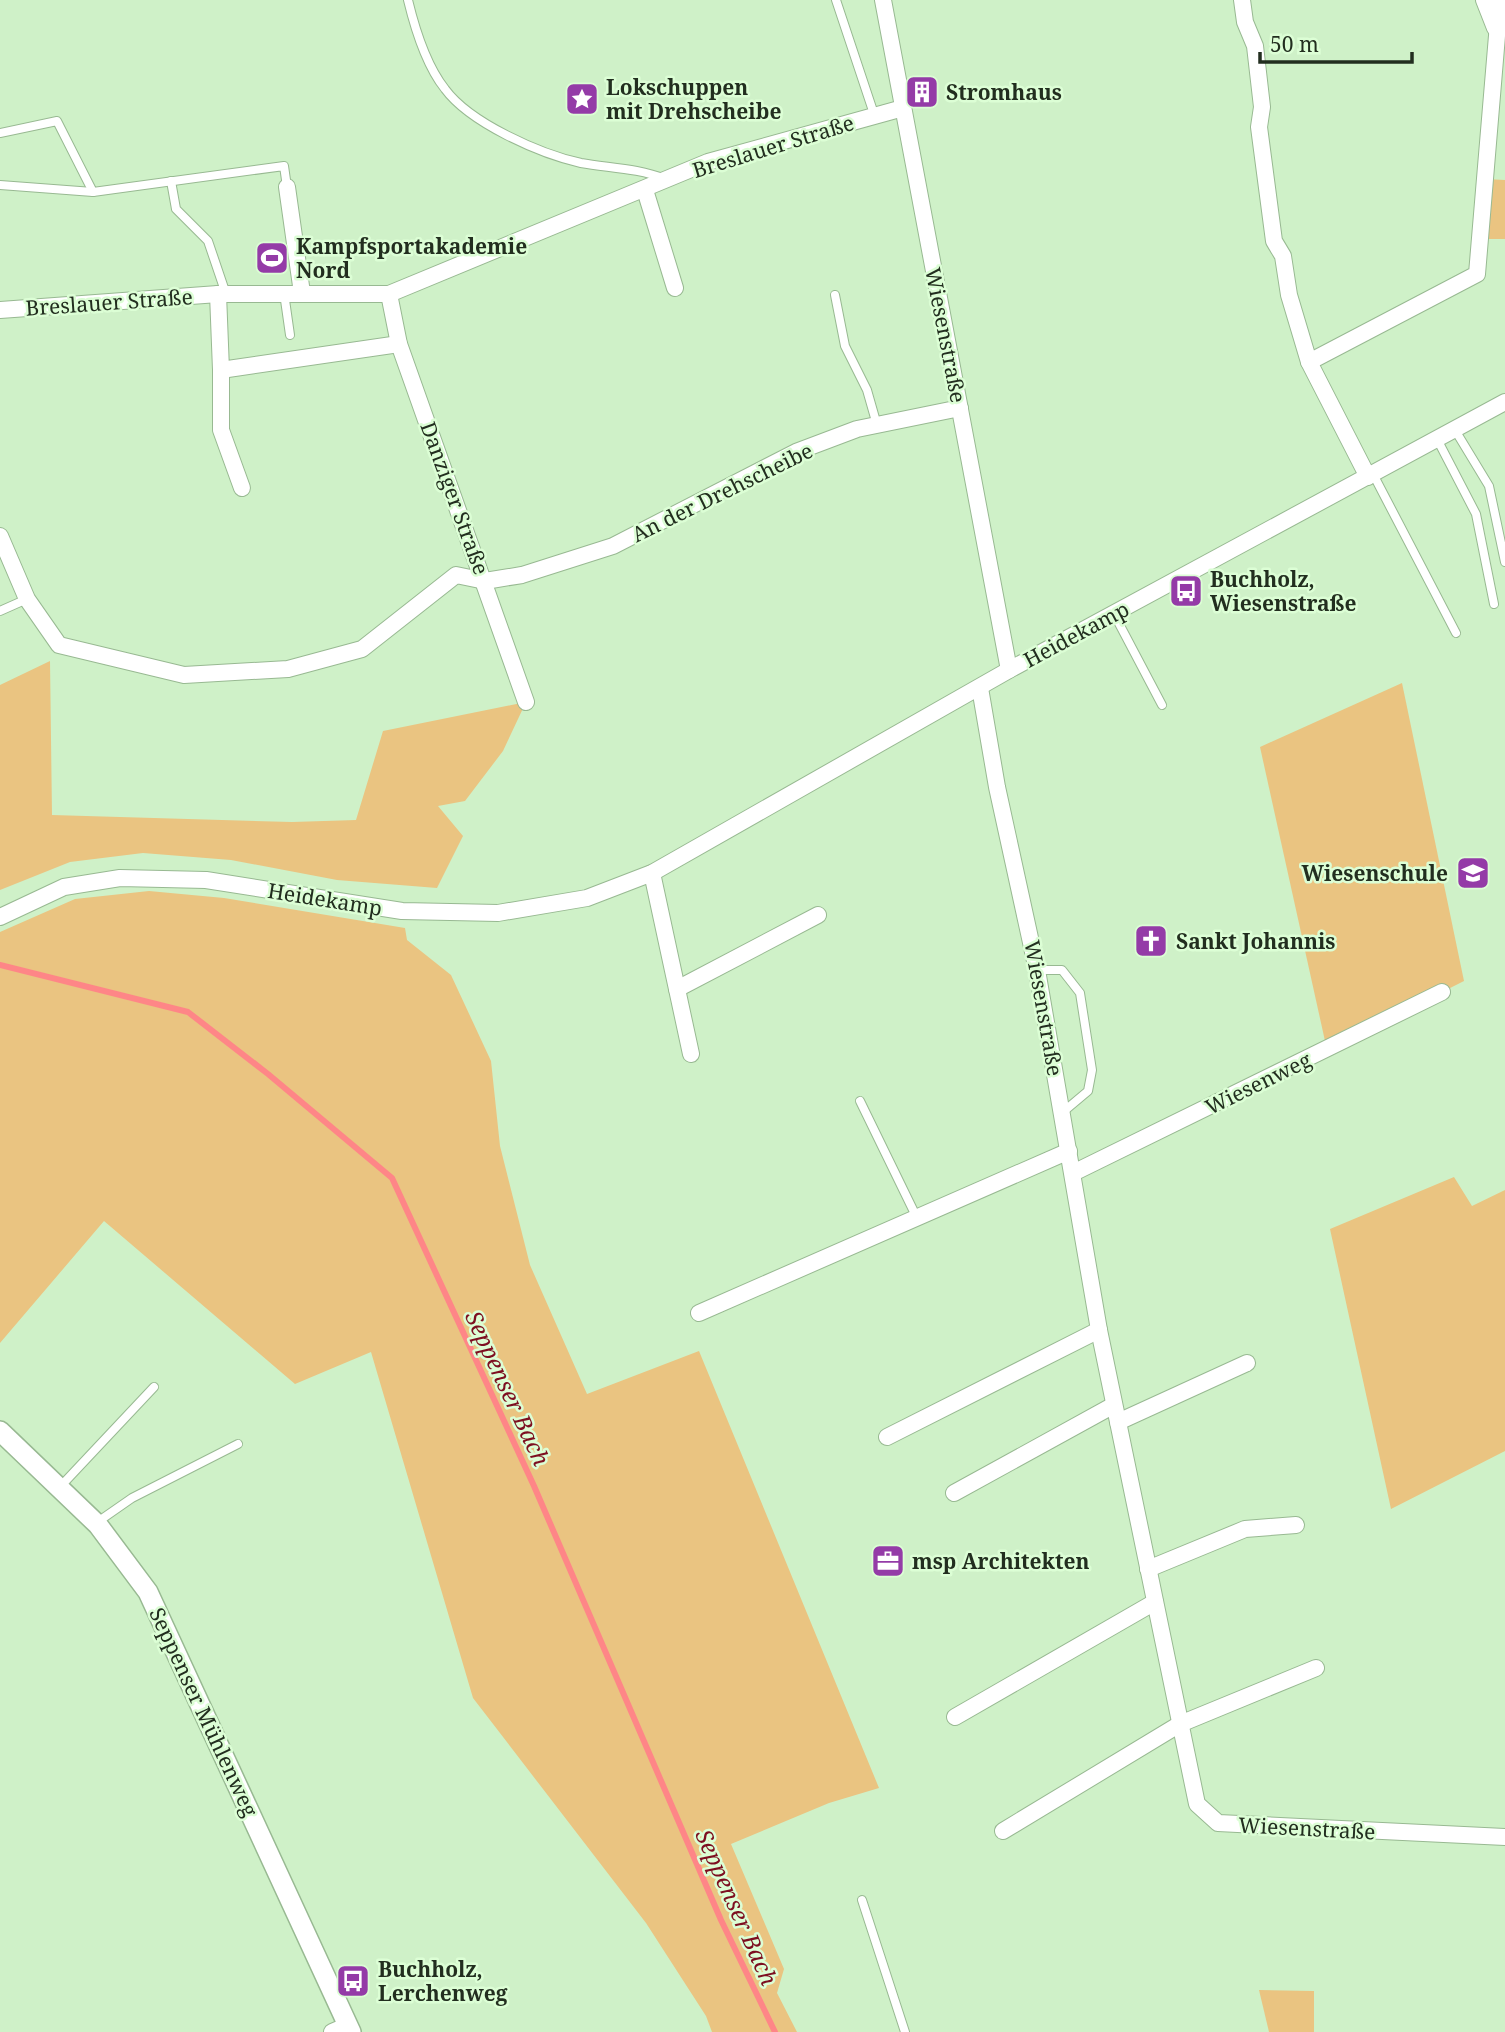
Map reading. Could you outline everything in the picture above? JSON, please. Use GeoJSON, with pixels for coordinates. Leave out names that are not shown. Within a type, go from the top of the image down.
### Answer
{"type":"FeatureCollection","features":[{"type":"Feature","properties":{"kind":"street","name":"Wiesenstraße"},"geometry":{"type":"LineString","coordinates":[[883,0],[1009,670]]}},
{"type":"Feature","properties":{"kind":"street"},"geometry":{"type":"LineString","coordinates":[[1242,0],[1245,22],[1255,46],[1262,107],[1259,127],[1274,242],[1283,256],[1289,295],[1309,362],[1371,475]]}},
{"type":"Feature","properties":{"kind":"street"},"geometry":{"type":"LineString","coordinates":[[1484,0],[1497,33]]}},
{"type":"Feature","properties":{"kind":"street"},"geometry":{"type":"LineString","coordinates":[[1309,362],[1477,274],[1500,0]]}},
{"type":"Feature","properties":{"kind":"street","name":"Breslauer Straße"},"geometry":{"type":"LineString","coordinates":[[0,310],[222,294],[388,294],[708,162],[903,108]]}},
{"type":"Feature","properties":{"kind":"street"},"geometry":{"type":"LineString","coordinates":[[287,187],[302,293]]}},
{"type":"Feature","properties":{"kind":"street"},"geometry":{"type":"LineString","coordinates":[[645,190],[675,288]]}},
{"type":"Feature","properties":{"kind":"street","name":"Breslauer Straße"},"geometry":{"type":"LineString","coordinates":[[222,294],[221,430],[242,488]]}},
{"type":"Feature","properties":{"kind":"street","name":"Danziger Straße"},"geometry":{"type":"LineString","coordinates":[[388,294],[399,344],[526,702]]}},
{"type":"Feature","properties":{"kind":"street"},"geometry":{"type":"LineString","coordinates":[[221,370],[399,344]]}},
{"type":"Feature","properties":{"kind":"street","name":"Heidekamp"},"geometry":{"type":"LineString","coordinates":[[0,917],[64,887],[120,878],[206,880],[402,911],[498,913],[587,898],[652,873],[1009,670],[1505,402]]}},
{"type":"Feature","properties":{"kind":"street","name":"An der Drehscheibe"},"geometry":{"type":"LineString","coordinates":[[0,536],[27,599],[59,645],[184,675],[288,669],[362,649],[456,575],[485,581],[522,575],[612,546],[796,452],[877,425],[960,408]]}},
{"type":"Feature","properties":{"kind":"street","name":"Wiesenstraße"},"geometry":{"type":"LineString","coordinates":[[980,688],[997,787],[1037,970],[1099,1330],[1197,1804],[1218,1823],[1505,1838]]}},
{"type":"Feature","properties":{"kind":"street"},"geometry":{"type":"LineString","coordinates":[[652,873],[691,1054]]}},
{"type":"Feature","properties":{"kind":"street"},"geometry":{"type":"LineString","coordinates":[[677,989],[818,915]]}},
{"type":"Feature","properties":{"kind":"street","name":"Wiesenweg"},"geometry":{"type":"LineString","coordinates":[[1073,1173],[1442,992]]}},
{"type":"Feature","properties":{"kind":"street"},"geometry":{"type":"LineString","coordinates":[[699,1313],[1069,1151]]}},
{"type":"Feature","properties":{"kind":"street"},"geometry":{"type":"LineString","coordinates":[[887,1437],[1099,1330]]}},
{"type":"Feature","properties":{"kind":"street"},"geometry":{"type":"LineString","coordinates":[[1118,1422],[1247,1363]]}},
{"type":"Feature","properties":{"kind":"street"},"geometry":{"type":"LineString","coordinates":[[954,1493],[1114,1405]]}},
{"type":"Feature","properties":{"kind":"street","name":"Seppenser Mühlenweg"},"geometry":{"type":"LineString","coordinates":[[0,1431],[96,1523],[128,1561],[148,1592],[344,2030]]}},
{"type":"Feature","properties":{"kind":"street"},"geometry":{"type":"LineString","coordinates":[[1148,1570],[1245,1529],[1296,1525]]}},
{"type":"Feature","properties":{"kind":"street"},"geometry":{"type":"LineString","coordinates":[[954,1717],[1155,1602]]}},
{"type":"Feature","properties":{"kind":"street"},"geometry":{"type":"LineString","coordinates":[[1003,1831],[1180,1724],[1316,1668]]}},
{"type":"Feature","properties":{"kind":"lane"},"geometry":{"type":"LineString","coordinates":[[408,0],[415,30],[445,90],[478,119],[557,156],[590,164],[645,171],[668,180]]}},
{"type":"Feature","properties":{"kind":"lane"},"geometry":{"type":"LineString","coordinates":[[836,0],[875,117]]}},
{"type":"Feature","properties":{"kind":"lane"},"geometry":{"type":"LineString","coordinates":[[0,133],[57,121],[93,192]]}},
{"type":"Feature","properties":{"kind":"lane"},"geometry":{"type":"LineString","coordinates":[[0,185],[93,192],[284,166],[287,187]]}},
{"type":"Feature","properties":{"kind":"lane"},"geometry":{"type":"LineString","coordinates":[[171,181],[176,209],[208,241],[222,294]]}},
{"type":"Feature","properties":{"kind":"lane"},"geometry":{"type":"LineString","coordinates":[[284,293],[290,335]]}},
{"type":"Feature","properties":{"kind":"lane"},"geometry":{"type":"LineString","coordinates":[[835,295],[845,346],[867,390],[877,425]]}},
{"type":"Feature","properties":{"kind":"lane"},"geometry":{"type":"LineString","coordinates":[[1455,430],[1489,486],[1505,562]]}},
{"type":"Feature","properties":{"kind":"lane"},"geometry":{"type":"LineString","coordinates":[[1437,439],[1476,514],[1494,604]]}},
{"type":"Feature","properties":{"kind":"lane"},"geometry":{"type":"LineString","coordinates":[[1371,475],[1456,633]]}},
{"type":"Feature","properties":{"kind":"lane"},"geometry":{"type":"LineString","coordinates":[[0,611],[27,599]]}},
{"type":"Feature","properties":{"kind":"lane"},"geometry":{"type":"LineString","coordinates":[[1114,614],[1162,705]]}},
{"type":"Feature","properties":{"kind":"lane"},"geometry":{"type":"LineString","coordinates":[[1037,970],[1062,970],[1080,993],[1092,1070],[1088,1091],[1063,1112]]}},
{"type":"Feature","properties":{"kind":"lane"},"geometry":{"type":"LineString","coordinates":[[860,1101],[917,1218]]}},
{"type":"Feature","properties":{"kind":"lane"},"geometry":{"type":"LineString","coordinates":[[59,1488],[153,1387]]}},
{"type":"Feature","properties":{"kind":"lane"},"geometry":{"type":"LineString","coordinates":[[96,1523],[132,1498],[238,1444]]}},
{"type":"Feature","properties":{"kind":"lane"},"geometry":{"type":"LineString","coordinates":[[862,1900],[905,2032]]}},
{"type":"Feature","properties":{"kind":"shaded area"},"geometry":{"type":"Polygon","coordinates":[[[1485,179],[1505,180],[1505,239],[1480,239],[1485,179]]]}},
{"type":"Feature","properties":{"kind":"shaded area"},"geometry":{"type":"Polygon","coordinates":[[[50,661],[52,815],[292,822],[356,820],[383,731],[526,702],[503,751],[465,801],[438,806],[463,836],[437,888],[337,880],[231,860],[143,853],[70,862],[0,890],[0,685],[50,661]]]}},
{"type":"Feature","properties":{"kind":"shaded area"},"geometry":{"type":"Polygon","coordinates":[[[1402,683],[1464,981],[1327,1050],[1260,747],[1402,683]]]}},
{"type":"Feature","properties":{"kind":"shaded area"},"geometry":{"type":"Polygon","coordinates":[[[149,891],[224,898],[405,928],[407,940],[451,975],[491,1061],[500,1146],[530,1265],[587,1394],[699,1351],[879,1788],[829,1803],[731,1844],[784,1969],[777,1993],[797,2032],[712,2032],[706,2016],[646,1923],[473,1698],[371,1352],[295,1384],[104,1221],[0,1343],[0,932],[75,899],[149,891]]]}},
{"type":"Feature","properties":{"kind":"shaded area"},"geometry":{"type":"Polygon","coordinates":[[[1454,1177],[1472,1206],[1505,1190],[1505,1451],[1391,1509],[1330,1229],[1454,1177]]]}},
{"type":"Feature","properties":{"kind":"shaded area"},"geometry":{"type":"Polygon","coordinates":[[[1259,1990],[1314,1991],[1314,2032],[1269,2032],[1259,1990]]]}},
{"type":"Feature","properties":{"kind":"waterway","name":"Seppenser Bach"},"geometry":{"type":"LineString","coordinates":[[0,965],[188,1012],[268,1074],[392,1178],[534,1486],[721,1920],[775,2032]]}},
{"type":"Feature","properties":{"kind":"place","name":"Stromhaus"},"geometry":{"type":"Point","coordinates":[922,92]}},
{"type":"Feature","properties":{"kind":"place","name":"Lokschuppen mit Drehscheibe"},"geometry":{"type":"Point","coordinates":[582,99]}},
{"type":"Feature","properties":{"kind":"place","name":"Kampfsportakademie Nord"},"geometry":{"type":"Point","coordinates":[272,258]}},
{"type":"Feature","properties":{"kind":"place","name":"Buchholz, Wiesenstraße"},"geometry":{"type":"Point","coordinates":[1186,591]}},
{"type":"Feature","properties":{"kind":"place","name":"Wiesenschule"},"geometry":{"type":"Point","coordinates":[1473,873]}},
{"type":"Feature","properties":{"kind":"place","name":"Sankt Johannis"},"geometry":{"type":"Point","coordinates":[1151,941]}},
{"type":"Feature","properties":{"kind":"place","name":"msp Architekten"},"geometry":{"type":"Point","coordinates":[888,1561]}},
{"type":"Feature","properties":{"kind":"place","name":"Buchholz, Lerchenweg"},"geometry":{"type":"Point","coordinates":[353,1981]}}]}
